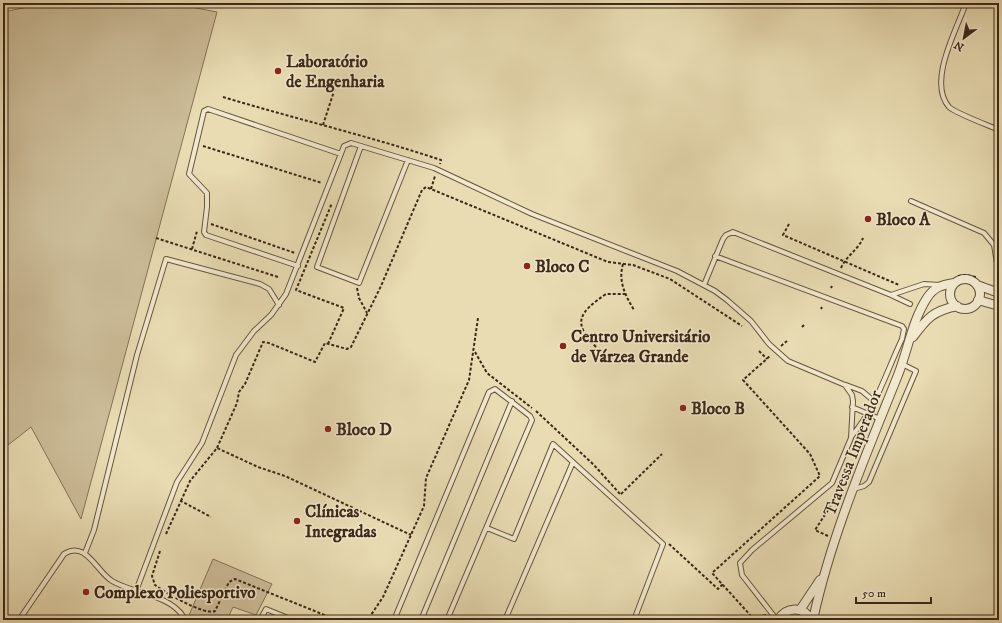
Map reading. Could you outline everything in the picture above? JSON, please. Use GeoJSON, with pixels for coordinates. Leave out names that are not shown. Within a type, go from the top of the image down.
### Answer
{"type":"FeatureCollection","features":[{"type":"Feature","properties":{"kind":"street"},"geometry":{"type":"LineString","coordinates":[[978,282],[978,300],[971,307],[961,308],[953,302],[950,292],[954,280],[964,279],[978,282],[999,293]]}},
{"type":"Feature","properties":{"kind":"street","name":"Travessa Imperador"},"geometry":{"type":"LineString","coordinates":[[812,620],[822,576],[853,489],[902,364],[915,323],[926,299],[932,291],[954,280]]}},
{"type":"Feature","properties":{"kind":"street"},"geometry":{"type":"LineString","coordinates":[[978,300],[999,306]]}},
{"type":"Feature","properties":{"kind":"street","name":"Travessa Imperador"},"geometry":{"type":"LineString","coordinates":[[910,341],[932,315],[944,309],[957,306]]}},
{"type":"Feature","properties":{"kind":"street","name":"Travessa Imperador"},"geometry":{"type":"LineString","coordinates":[[800,610],[822,576]]}},
{"type":"Feature","properties":{"kind":"street"},"geometry":{"type":"LineString","coordinates":[[778,620],[785,611],[800,610],[805,612],[812,620]]}},
{"type":"Feature","properties":{"kind":"lane"},"geometry":{"type":"LineString","coordinates":[[966,3],[941,70],[941,82],[945,98],[950,108],[999,130]]}},
{"type":"Feature","properties":{"kind":"lane"},"geometry":{"type":"LineString","coordinates":[[298,266],[206,235],[204,228],[207,193],[190,174],[204,111],[206,109],[342,154]]}},
{"type":"Feature","properties":{"kind":"lane"},"geometry":{"type":"LineString","coordinates":[[136,591],[178,482],[202,443],[236,355],[254,331],[279,305],[286,294],[346,144],[348,143],[434,168],[532,214],[677,271],[704,285],[727,300],[751,321],[780,355],[788,361],[845,385],[859,389],[875,402]]}},
{"type":"Feature","properties":{"kind":"lane"},"geometry":{"type":"LineString","coordinates":[[361,146],[318,267],[359,283],[408,160]]}},
{"type":"Feature","properties":{"kind":"lane"},"geometry":{"type":"LineString","coordinates":[[910,201],[984,232],[994,245],[998,258],[999,276]]}},
{"type":"Feature","properties":{"kind":"lane"},"geometry":{"type":"LineString","coordinates":[[704,285],[715,256],[726,235],[729,233],[738,232],[910,304]]}},
{"type":"Feature","properties":{"kind":"lane"},"geometry":{"type":"LineString","coordinates":[[715,256],[902,326],[904,329],[902,339],[875,402],[869,414],[851,438],[830,486],[752,550],[740,563],[742,575],[778,620]]}},
{"type":"Feature","properties":{"kind":"lane"},"geometry":{"type":"LineString","coordinates":[[85,553],[94,530],[138,355],[166,259],[260,284],[269,289],[279,305]]}},
{"type":"Feature","properties":{"kind":"lane"},"geometry":{"type":"LineString","coordinates":[[891,295],[924,284],[943,285]]}},
{"type":"Feature","properties":{"kind":"lane"},"geometry":{"type":"LineString","coordinates":[[853,489],[864,486],[869,482],[916,371],[902,364]]}},
{"type":"Feature","properties":{"kind":"lane"},"geometry":{"type":"LineString","coordinates":[[845,385],[852,395],[851,438]]}},
{"type":"Feature","properties":{"kind":"lane"},"geometry":{"type":"LineString","coordinates":[[394,620],[489,392],[492,389],[495,389],[530,416],[532,420],[447,620]]}},
{"type":"Feature","properties":{"kind":"lane"},"geometry":{"type":"LineString","coordinates":[[421,620],[512,401]]}},
{"type":"Feature","properties":{"kind":"lane"},"geometry":{"type":"LineString","coordinates":[[852,407],[880,419]]}},
{"type":"Feature","properties":{"kind":"lane"},"geometry":{"type":"LineString","coordinates":[[487,528],[514,539],[554,444],[663,544],[634,620]]}},
{"type":"Feature","properties":{"kind":"lane"},"geometry":{"type":"LineString","coordinates":[[505,620],[573,462]]}},
{"type":"Feature","properties":{"kind":"lane"},"geometry":{"type":"LineString","coordinates":[[19,620],[64,554],[72,550],[85,553],[110,579],[161,600],[179,610],[183,616],[183,620]]}},
{"type":"Feature","properties":{"kind":"lane"},"geometry":{"type":"LineString","coordinates":[[260,620],[266,609],[293,620]]}},
{"type":"Feature","properties":{"kind":"path"},"geometry":{"type":"LineString","coordinates":[[323,124],[337,82]]}},
{"type":"Feature","properties":{"kind":"path"},"geometry":{"type":"LineString","coordinates":[[224,97],[405,148],[441,160],[440,164]]}},
{"type":"Feature","properties":{"kind":"path"},"geometry":{"type":"LineString","coordinates":[[196,144],[322,183]]}},
{"type":"Feature","properties":{"kind":"path"},"geometry":{"type":"LineString","coordinates":[[432,189],[436,174]]}},
{"type":"Feature","properties":{"kind":"path"},"geometry":{"type":"LineString","coordinates":[[165,537],[190,481],[217,448],[237,403],[239,392],[245,384],[263,342],[269,343],[315,362],[325,343],[350,348],[368,314],[422,190],[426,187],[608,262],[633,265],[670,279],[742,326]]}},
{"type":"Feature","properties":{"kind":"path"},"geometry":{"type":"LineString","coordinates":[[328,344],[344,308],[296,290],[332,202]]}},
{"type":"Feature","properties":{"kind":"path"},"geometry":{"type":"LineString","coordinates":[[208,223],[294,253]]}},
{"type":"Feature","properties":{"kind":"path"},"geometry":{"type":"LineString","coordinates":[[789,224],[783,235],[900,285],[906,283]]}},
{"type":"Feature","properties":{"kind":"path"},"geometry":{"type":"LineString","coordinates":[[156,238],[278,277]]}},
{"type":"Feature","properties":{"kind":"path"},"geometry":{"type":"LineString","coordinates":[[840,268],[843,261],[859,246],[863,238]]}},
{"type":"Feature","properties":{"kind":"path"},"geometry":{"type":"LineString","coordinates":[[623,264],[620,272],[625,294],[634,310]]}},
{"type":"Feature","properties":{"kind":"path"},"geometry":{"type":"LineString","coordinates":[[954,280],[966,275],[978,282]]}},
{"type":"Feature","properties":{"kind":"path"},"geometry":{"type":"LineString","coordinates":[[359,283],[357,292],[368,314]]}},
{"type":"Feature","properties":{"kind":"path"},"geometry":{"type":"LineString","coordinates":[[596,346],[583,331],[580,323],[581,317],[606,294],[625,294]]}},
{"type":"Feature","properties":{"kind":"path"},"geometry":{"type":"LineString","coordinates":[[364,620],[369,618],[383,597],[424,506],[426,478],[469,380],[478,318]]}},
{"type":"Feature","properties":{"kind":"path"},"geometry":{"type":"LineString","coordinates":[[781,346],[787,341]]}},
{"type":"Feature","properties":{"kind":"path"},"geometry":{"type":"LineString","coordinates":[[474,350],[487,373],[522,399],[590,461],[625,500]]}},
{"type":"Feature","properties":{"kind":"path"},"geometry":{"type":"LineString","coordinates":[[759,351],[767,359]]}},
{"type":"Feature","properties":{"kind":"path"},"geometry":{"type":"LineString","coordinates":[[769,614],[752,617],[713,572],[820,476],[810,454],[743,380],[770,356]]}},
{"type":"Feature","properties":{"kind":"path"},"geometry":{"type":"LineString","coordinates":[[217,448],[258,467],[292,479],[411,535]]}},
{"type":"Feature","properties":{"kind":"path"},"geometry":{"type":"LineString","coordinates":[[620,494],[662,454]]}},
{"type":"Feature","properties":{"kind":"path"},"geometry":{"type":"LineString","coordinates":[[182,501],[211,517]]}},
{"type":"Feature","properties":{"kind":"path"},"geometry":{"type":"LineString","coordinates":[[830,537],[815,530],[832,504]]}},
{"type":"Feature","properties":{"kind":"path"},"geometry":{"type":"LineString","coordinates":[[666,542],[718,589],[723,584]]}},
{"type":"Feature","properties":{"kind":"path"},"geometry":{"type":"LineString","coordinates":[[160,548],[152,576],[155,585],[202,610],[210,613],[214,611],[229,582],[235,579],[337,620]]}},
{"type":"Feature","properties":{"kind":"shaded area"},"geometry":{"type":"Polygon","coordinates":[[[48,3],[171,3],[217,12],[81,519],[31,427],[3,449],[3,12],[48,3]]]}},
{"type":"Feature","properties":{"kind":"shaded area"},"geometry":{"type":"Polygon","coordinates":[[[213,559],[272,584],[256,615],[233,607],[227,620],[187,620],[213,559]]]}},
{"type":"Feature","properties":{"kind":"place","name":"Laboratório de Engenharia"},"geometry":{"type":"Point","coordinates":[278,71]}},
{"type":"Feature","properties":{"kind":"place","name":"Bloco A"},"geometry":{"type":"Point","coordinates":[868,219]}},
{"type":"Feature","properties":{"kind":"place","name":"Bloco C"},"geometry":{"type":"Point","coordinates":[527,266]}},
{"type":"Feature","properties":{"kind":"place","name":"Centro Universitário de Várzea Grande"},"geometry":{"type":"Point","coordinates":[563,346]}},
{"type":"Feature","properties":{"kind":"place","name":"Bloco B"},"geometry":{"type":"Point","coordinates":[683,408]}},
{"type":"Feature","properties":{"kind":"place","name":"Bloco D"},"geometry":{"type":"Point","coordinates":[328,429]}},
{"type":"Feature","properties":{"kind":"place","name":"Clínicas Integradas"},"geometry":{"type":"Point","coordinates":[297,521]}},
{"type":"Feature","properties":{"kind":"place","name":"Complexo Poliesportivo"},"geometry":{"type":"Point","coordinates":[86,592]}}]}
